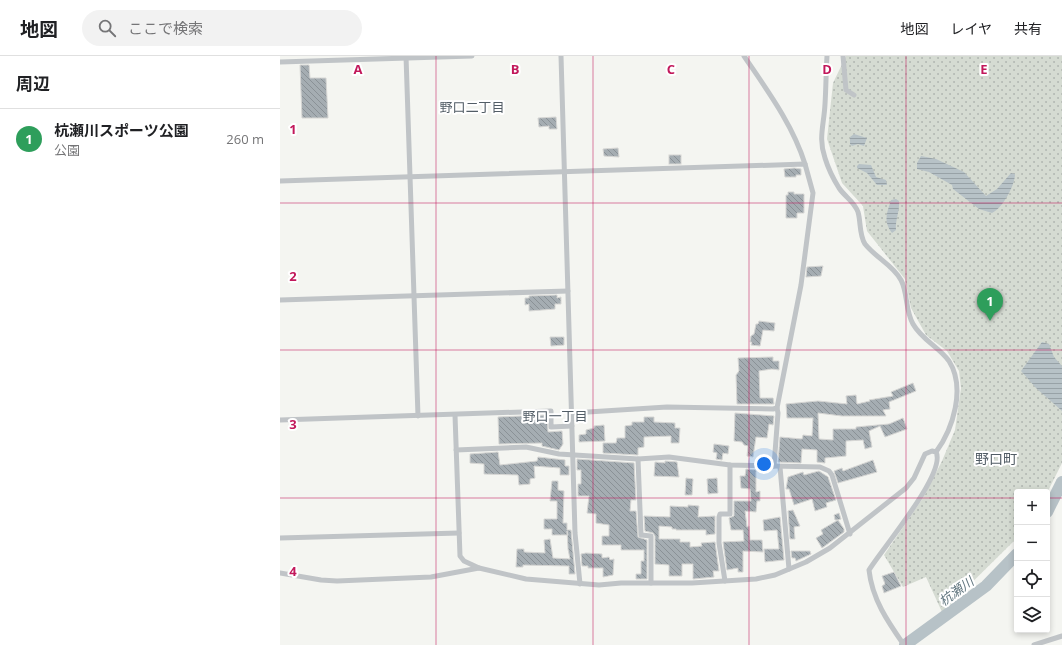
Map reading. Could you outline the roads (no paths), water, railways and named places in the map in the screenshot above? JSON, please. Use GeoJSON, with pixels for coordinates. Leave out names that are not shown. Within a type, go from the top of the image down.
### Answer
{"type":"FeatureCollection","features":[{"type":"Feature","properties":{"kind":"street"},"geometry":{"type":"LineString","coordinates":[[280,62],[472,56]]}},
{"type":"Feature","properties":{"kind":"street"},"geometry":{"type":"LineString","coordinates":[[561,56],[574,454],[575,534],[580,584]]}},
{"type":"Feature","properties":{"kind":"street"},"geometry":{"type":"LineString","coordinates":[[744,56],[777,106],[800,149],[813,193],[801,285],[777,408],[777,466],[789,569]]}},
{"type":"Feature","properties":{"kind":"street"},"geometry":{"type":"LineString","coordinates":[[827,56],[825,105],[820,136],[825,159],[840,189],[854,203],[858,212],[864,243],[874,254],[893,269],[902,281],[906,308],[913,324],[922,336],[948,361],[956,378],[957,396],[953,419],[945,441],[936,452]]}},
{"type":"Feature","properties":{"kind":"street"},"geometry":{"type":"LineString","coordinates":[[843,56],[846,90],[854,95]]}},
{"type":"Feature","properties":{"kind":"street"},"geometry":{"type":"LineString","coordinates":[[406,57],[418,416]]}},
{"type":"Feature","properties":{"kind":"street"},"geometry":{"type":"LineString","coordinates":[[280,180],[805,164]]}},
{"type":"Feature","properties":{"kind":"street"},"geometry":{"type":"LineString","coordinates":[[280,300],[568,292]]}},
{"type":"Feature","properties":{"kind":"street"},"geometry":{"type":"LineString","coordinates":[[572,413],[667,407],[777,408]]}},
{"type":"Feature","properties":{"kind":"street"},"geometry":{"type":"LineString","coordinates":[[280,420],[551,411],[551,427],[572,426]]}},
{"type":"Feature","properties":{"kind":"street"},"geometry":{"type":"LineString","coordinates":[[455,415],[461,559],[479,568],[526,579],[580,584],[599,585],[621,583],[725,581],[775,576],[830,548],[850,534],[877,509],[890,502],[906,488],[914,478],[925,454],[932,451],[936,452]]}},
{"type":"Feature","properties":{"kind":"street"},"geometry":{"type":"LineString","coordinates":[[456,450],[526,447],[560,454],[638,459],[669,457],[730,465],[820,467],[829,471],[850,534]]}},
{"type":"Feature","properties":{"kind":"street"},"geometry":{"type":"LineString","coordinates":[[904,645],[884,617],[870,583],[869,570],[892,540],[923,493],[938,462],[936,452]]}},
{"type":"Feature","properties":{"kind":"street"},"geometry":{"type":"LineString","coordinates":[[638,459],[641,535],[651,536],[651,583]]}},
{"type":"Feature","properties":{"kind":"street"},"geometry":{"type":"LineString","coordinates":[[725,581],[719,543],[718,517],[720,514],[730,514],[730,465]]}},
{"type":"Feature","properties":{"kind":"street"},"geometry":{"type":"LineString","coordinates":[[280,538],[459,533]]}},
{"type":"Feature","properties":{"kind":"street"},"geometry":{"type":"LineString","coordinates":[[280,573],[321,580],[337,581],[431,577],[479,568]]}},
{"type":"Feature","properties":{"kind":"street"},"geometry":{"type":"LineString","coordinates":[[1034,645],[1062,636]]}},
{"type":"Feature","properties":{"kind":"waterway","name":"杭瀬川"},"geometry":{"type":"LineString","coordinates":[[1050,506],[1062,482]]}},
{"type":"Feature","properties":{"kind":"waterway","name":"杭瀬川"},"geometry":{"type":"LineString","coordinates":[[905,645],[986,586],[1014,557]]}},
{"type":"Feature","properties":{"kind":"place","name":"杭瀬川スポーツ公園"},"geometry":{"type":"Point","coordinates":[990,321]}},
{"type":"Feature","properties":{"kind":"district","name":"野口二丁目"},"geometry":{"type":"Point","coordinates":[472,107]}},
{"type":"Feature","properties":{"kind":"district","name":"野口一丁目"},"geometry":{"type":"Point","coordinates":[555,416]}},
{"type":"Feature","properties":{"kind":"district","name":"野口町"},"geometry":{"type":"Point","coordinates":[996,458]}}]}
